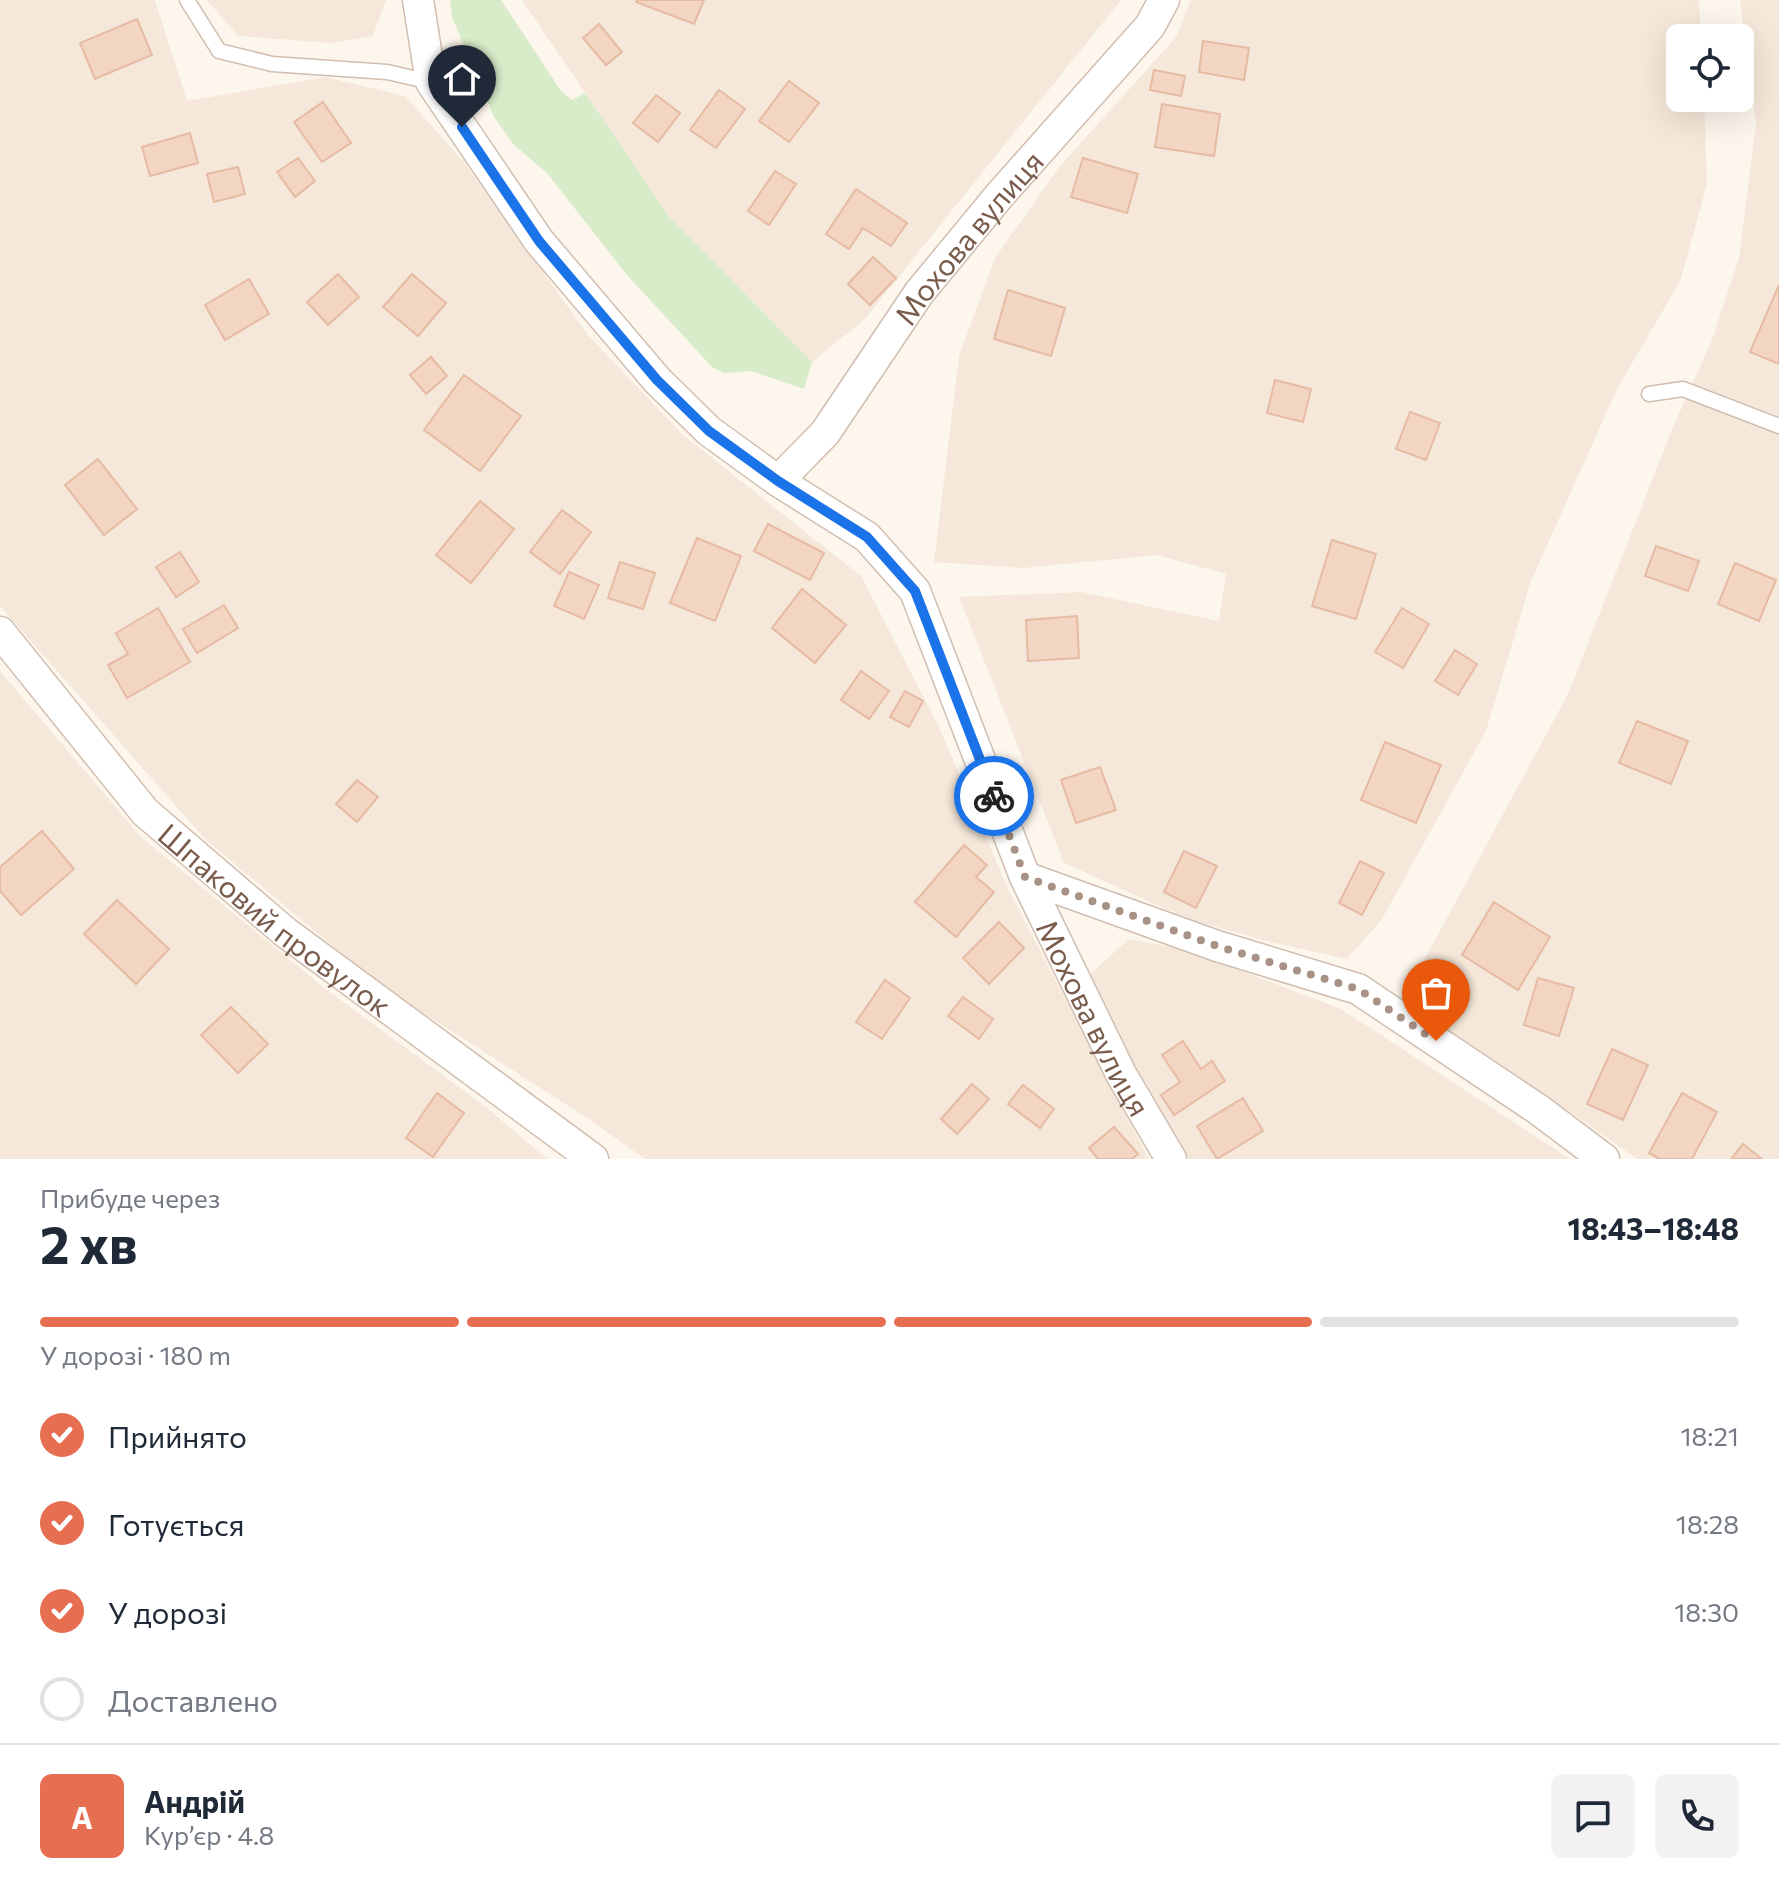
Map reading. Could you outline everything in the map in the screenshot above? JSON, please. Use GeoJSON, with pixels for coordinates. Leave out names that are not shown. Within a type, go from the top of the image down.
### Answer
{"type":"FeatureCollection","features":[{"type":"Feature","properties":{"kind":"street","name":"Мохова вулиця"},"geometry":{"type":"LineString","coordinates":[[418,0],[431,82],[539,241],[657,380],[709,431],[778,481],[867,537],[915,591],[1025,877],[1121,1074],[1171,1159]]}},
{"type":"Feature","properties":{"kind":"street","name":"Мохова вулиця"},"geometry":{"type":"LineString","coordinates":[[778,481],[825,433],[919,293],[999,196],[1150,26],[1164,0]]}},
{"type":"Feature","properties":{"kind":"street","name":"Шпаковий провулок"},"geometry":{"type":"LineString","coordinates":[[0,632],[145,812],[285,932],[593,1159]]}},
{"type":"Feature","properties":{"kind":"street"},"geometry":{"type":"LineString","coordinates":[[1025,877],[1217,946],[1358,989],[1539,1110],[1604,1159]]}},
{"type":"Feature","properties":{"kind":"lane"},"geometry":{"type":"LineString","coordinates":[[187,0],[219,51],[272,64],[387,72],[431,82]]}},
{"type":"Feature","properties":{"kind":"lane"},"geometry":{"type":"LineString","coordinates":[[1649,394],[1683,389],[1779,426]]}},
{"type":"Feature","properties":{"kind":"shaded area"},"geometry":{"type":"Polygon","coordinates":[[[0,0],[155,0],[187,101],[325,77],[405,96],[463,161],[589,336],[683,435],[861,576],[939,727],[1008,889],[1149,1159],[645,1159],[584,1116],[378,984],[205,839],[0,606],[0,0]]]}},
{"type":"Feature","properties":{"kind":"shaded area"},"geometry":{"type":"Polygon","coordinates":[[[207,0],[386,0],[373,36],[332,43],[238,36],[207,0]]]}},
{"type":"Feature","properties":{"kind":"shaded area"},"geometry":{"type":"Polygon","coordinates":[[[522,0],[1121,0],[865,319],[812,362],[668,215],[522,0]]]}},
{"type":"Feature","properties":{"kind":"shaded area"},"geometry":{"type":"Polygon","coordinates":[[[1191,0],[1699,0],[1700,24],[1666,24],[1666,112],[1704,112],[1707,184],[1680,282],[1619,385],[1531,581],[1486,731],[1382,919],[1347,959],[1266,941],[1186,918],[1064,863],[959,597],[1081,592],[1219,621],[1226,574],[1157,555],[1023,568],[934,562],[959,356],[995,258],[1060,166],[1176,37],[1191,0]]]}},
{"type":"Feature","properties":{"kind":"shaded area"},"geometry":{"type":"Polygon","coordinates":[[[1740,0],[1779,0],[1779,1159],[1637,1159],[1539,1090],[1401,1003],[1568,694],[1673,427],[1712,340],[1739,258],[1756,124],[1754,24],[1743,24],[1740,0]]]}},
{"type":"Feature","properties":{"kind":"shaded area"},"geometry":{"type":"Polygon","coordinates":[[[0,671],[141,837],[323,987],[486,1107],[547,1159],[0,1159],[0,671]]]}},
{"type":"Feature","properties":{"kind":"shaded area"},"geometry":{"type":"Polygon","coordinates":[[[1129,939],[1187,950],[1341,1009],[1570,1159],[1189,1159],[1150,1095],[1090,974],[1129,939]]]}},
{"type":"Feature","properties":{"kind":"green space"},"geometry":{"type":"Polygon","coordinates":[[[450,0],[501,0],[561,91],[572,100],[585,93],[668,215],[812,362],[804,389],[751,371],[724,373],[712,367],[627,275],[547,173],[513,144],[494,117],[452,17],[450,0]]]}},
{"type":"Feature","properties":{"kind":"building"},"geometry":{"type":"Polygon","coordinates":[[[637,0],[704,0],[694,24],[637,0]]]}},
{"type":"Feature","properties":{"kind":"building"},"geometry":{"type":"Polygon","coordinates":[[[137,19],[152,55],[95,79],[80,43],[137,19]]]}},
{"type":"Feature","properties":{"kind":"building"},"geometry":{"type":"Polygon","coordinates":[[[599,24],[622,52],[606,65],[583,38],[599,24]]]}},
{"type":"Feature","properties":{"kind":"building"},"geometry":{"type":"Polygon","coordinates":[[[1203,41],[1249,48],[1244,80],[1199,72],[1203,41]]]}},
{"type":"Feature","properties":{"kind":"building"},"geometry":{"type":"Polygon","coordinates":[[[1154,70],[1185,76],[1181,96],[1150,90],[1154,70]]]}},
{"type":"Feature","properties":{"kind":"building"},"geometry":{"type":"Polygon","coordinates":[[[789,81],[819,103],[789,142],[759,121],[789,81]]]}},
{"type":"Feature","properties":{"kind":"building"},"geometry":{"type":"Polygon","coordinates":[[[719,90],[745,109],[716,148],[690,130],[719,90]]]}},
{"type":"Feature","properties":{"kind":"building"},"geometry":{"type":"Polygon","coordinates":[[[656,95],[680,113],[658,142],[633,123],[656,95]]]}},
{"type":"Feature","properties":{"kind":"building"},"geometry":{"type":"Polygon","coordinates":[[[323,102],[351,143],[322,162],[294,122],[323,102]]]}},
{"type":"Feature","properties":{"kind":"building"},"geometry":{"type":"Polygon","coordinates":[[[1162,104],[1220,114],[1214,156],[1155,147],[1162,104]]]}},
{"type":"Feature","properties":{"kind":"building"},"geometry":{"type":"Polygon","coordinates":[[[190,133],[198,163],[150,176],[142,147],[190,133]]]}},
{"type":"Feature","properties":{"kind":"building"},"geometry":{"type":"Polygon","coordinates":[[[298,158],[315,181],[295,197],[277,172],[298,158]]]}},
{"type":"Feature","properties":{"kind":"building"},"geometry":{"type":"Polygon","coordinates":[[[1083,158],[1138,174],[1127,213],[1071,197],[1083,158]]]}},
{"type":"Feature","properties":{"kind":"building"},"geometry":{"type":"Polygon","coordinates":[[[238,167],[245,194],[214,202],[207,174],[238,167]]]}},
{"type":"Feature","properties":{"kind":"building"},"geometry":{"type":"Polygon","coordinates":[[[775,171],[796,184],[769,225],[748,211],[775,171]]]}},
{"type":"Feature","properties":{"kind":"building"},"geometry":{"type":"Polygon","coordinates":[[[856,189],[907,223],[891,246],[863,228],[849,249],[826,234],[856,189]]]}},
{"type":"Feature","properties":{"kind":"building"},"geometry":{"type":"Polygon","coordinates":[[[873,257],[896,278],[870,305],[848,284],[873,257]]]}},
{"type":"Feature","properties":{"kind":"building"},"geometry":{"type":"Polygon","coordinates":[[[338,274],[359,297],[328,325],[307,302],[338,274]]]}},
{"type":"Feature","properties":{"kind":"building"},"geometry":{"type":"Polygon","coordinates":[[[412,274],[446,303],[418,336],[383,307],[412,274]]]}},
{"type":"Feature","properties":{"kind":"building"},"geometry":{"type":"Polygon","coordinates":[[[249,279],[269,314],[225,340],[205,305],[249,279]]]}},
{"type":"Feature","properties":{"kind":"building"},"geometry":{"type":"Polygon","coordinates":[[[1779,285],[1779,364],[1750,352],[1779,285]]]}},
{"type":"Feature","properties":{"kind":"building"},"geometry":{"type":"Polygon","coordinates":[[[1008,290],[1065,308],[1051,356],[994,339],[1008,290]]]}},
{"type":"Feature","properties":{"kind":"building"},"geometry":{"type":"Polygon","coordinates":[[[431,357],[447,376],[426,394],[410,375],[431,357]]]}},
{"type":"Feature","properties":{"kind":"building"},"geometry":{"type":"Polygon","coordinates":[[[464,375],[521,416],[480,471],[424,430],[464,375]]]}},
{"type":"Feature","properties":{"kind":"building"},"geometry":{"type":"Polygon","coordinates":[[[1275,380],[1311,389],[1303,422],[1267,413],[1275,380]]]}},
{"type":"Feature","properties":{"kind":"building"},"geometry":{"type":"Polygon","coordinates":[[[1410,412],[1440,423],[1426,460],[1396,449],[1410,412]]]}},
{"type":"Feature","properties":{"kind":"building"},"geometry":{"type":"Polygon","coordinates":[[[98,459],[137,509],[104,535],[65,485],[98,459]]]}},
{"type":"Feature","properties":{"kind":"building"},"geometry":{"type":"Polygon","coordinates":[[[480,501],[514,529],[471,583],[436,555],[480,501]]]}},
{"type":"Feature","properties":{"kind":"building"},"geometry":{"type":"Polygon","coordinates":[[[562,510],[591,532],[560,574],[530,552],[562,510]]]}},
{"type":"Feature","properties":{"kind":"building"},"geometry":{"type":"Polygon","coordinates":[[[768,524],[824,553],[810,580],[754,551],[768,524]]]}},
{"type":"Feature","properties":{"kind":"building"},"geometry":{"type":"Polygon","coordinates":[[[697,538],[741,556],[715,621],[670,603],[697,538]]]}},
{"type":"Feature","properties":{"kind":"building"},"geometry":{"type":"Polygon","coordinates":[[[1332,540],[1376,554],[1356,619],[1312,606],[1332,540]]]}},
{"type":"Feature","properties":{"kind":"building"},"geometry":{"type":"Polygon","coordinates":[[[1656,546],[1699,561],[1688,591],[1645,576],[1656,546]]]}},
{"type":"Feature","properties":{"kind":"building"},"geometry":{"type":"Polygon","coordinates":[[[180,552],[199,582],[176,597],[156,567],[180,552]]]}},
{"type":"Feature","properties":{"kind":"building"},"geometry":{"type":"Polygon","coordinates":[[[620,562],[655,573],[643,609],[608,598],[620,562]]]}},
{"type":"Feature","properties":{"kind":"building"},"geometry":{"type":"Polygon","coordinates":[[[1735,563],[1776,580],[1759,621],[1718,604],[1735,563]]]}},
{"type":"Feature","properties":{"kind":"building"},"geometry":{"type":"Polygon","coordinates":[[[569,572],[599,585],[584,619],[554,606],[569,572]]]}},
{"type":"Feature","properties":{"kind":"building"},"geometry":{"type":"Polygon","coordinates":[[[802,589],[846,625],[815,663],[772,628],[802,589]]]}},
{"type":"Feature","properties":{"kind":"building"},"geometry":{"type":"Polygon","coordinates":[[[224,605],[238,628],[197,653],[183,629],[224,605]]]}},
{"type":"Feature","properties":{"kind":"building"},"geometry":{"type":"Polygon","coordinates":[[[158,608],[190,662],[127,698],[108,665],[128,654],[116,633],[158,608]]]}},
{"type":"Feature","properties":{"kind":"building"},"geometry":{"type":"Polygon","coordinates":[[[1402,608],[1429,624],[1403,668],[1375,652],[1402,608]]]}},
{"type":"Feature","properties":{"kind":"building"},"geometry":{"type":"Polygon","coordinates":[[[1077,616],[1079,658],[1028,661],[1026,620],[1077,616]]]}},
{"type":"Feature","properties":{"kind":"building"},"geometry":{"type":"Polygon","coordinates":[[[1455,650],[1477,664],[1458,695],[1435,681],[1455,650]]]}},
{"type":"Feature","properties":{"kind":"building"},"geometry":{"type":"Polygon","coordinates":[[[861,671],[889,691],[869,719],[841,700],[861,671]]]}},
{"type":"Feature","properties":{"kind":"building"},"geometry":{"type":"Polygon","coordinates":[[[905,691],[923,701],[909,727],[890,717],[905,691]]]}},
{"type":"Feature","properties":{"kind":"building"},"geometry":{"type":"Polygon","coordinates":[[[1637,721],[1688,741],[1671,784],[1619,763],[1637,721]]]}},
{"type":"Feature","properties":{"kind":"building"},"geometry":{"type":"Polygon","coordinates":[[[1385,742],[1441,765],[1416,823],[1361,800],[1385,742]]]}},
{"type":"Feature","properties":{"kind":"building"},"geometry":{"type":"Polygon","coordinates":[[[1100,767],[1116,810],[1076,823],[1061,780],[1100,767]]]}},
{"type":"Feature","properties":{"kind":"building"},"geometry":{"type":"Polygon","coordinates":[[[357,780],[378,797],[357,822],[336,804],[357,780]]]}},
{"type":"Feature","properties":{"kind":"building"},"geometry":{"type":"Polygon","coordinates":[[[42,831],[74,869],[21,915],[0,891],[0,867],[42,831]]]}},
{"type":"Feature","properties":{"kind":"building"},"geometry":{"type":"Polygon","coordinates":[[[964,845],[987,865],[976,877],[994,892],[956,937],[915,902],[964,845]]]}},
{"type":"Feature","properties":{"kind":"building"},"geometry":{"type":"Polygon","coordinates":[[[1184,851],[1217,866],[1196,908],[1164,892],[1184,851]]]}},
{"type":"Feature","properties":{"kind":"building"},"geometry":{"type":"Polygon","coordinates":[[[1360,861],[1384,873],[1362,915],[1339,903],[1360,861]]]}},
{"type":"Feature","properties":{"kind":"building"},"geometry":{"type":"Polygon","coordinates":[[[117,900],[169,949],[136,984],[84,934],[117,900]]]}},
{"type":"Feature","properties":{"kind":"building"},"geometry":{"type":"Polygon","coordinates":[[[1494,902],[1550,937],[1518,990],[1462,955],[1494,902]]]}},
{"type":"Feature","properties":{"kind":"building"},"geometry":{"type":"Polygon","coordinates":[[[999,922],[1024,948],[989,984],[963,958],[999,922]]]}},
{"type":"Feature","properties":{"kind":"building"},"geometry":{"type":"Polygon","coordinates":[[[1538,978],[1574,988],[1559,1036],[1524,1025],[1538,978]]]}},
{"type":"Feature","properties":{"kind":"building"},"geometry":{"type":"Polygon","coordinates":[[[885,980],[910,998],[882,1039],[856,1022],[885,980]]]}},
{"type":"Feature","properties":{"kind":"building"},"geometry":{"type":"Polygon","coordinates":[[[963,997],[993,1019],[979,1039],[948,1016],[963,997]]]}},
{"type":"Feature","properties":{"kind":"building"},"geometry":{"type":"Polygon","coordinates":[[[231,1007],[268,1044],[238,1073],[201,1035],[231,1007]]]}},
{"type":"Feature","properties":{"kind":"building"},"geometry":{"type":"Polygon","coordinates":[[[1183,1041],[1201,1069],[1212,1061],[1225,1081],[1174,1115],[1161,1095],[1180,1082],[1162,1055],[1183,1041]]]}},
{"type":"Feature","properties":{"kind":"building"},"geometry":{"type":"Polygon","coordinates":[[[1612,1049],[1648,1065],[1623,1120],[1587,1104],[1612,1049]]]}},
{"type":"Feature","properties":{"kind":"building"},"geometry":{"type":"Polygon","coordinates":[[[972,1084],[989,1099],[957,1134],[941,1119],[972,1084]]]}},
{"type":"Feature","properties":{"kind":"building"},"geometry":{"type":"Polygon","coordinates":[[[1023,1085],[1054,1109],[1040,1128],[1008,1104],[1023,1085]]]}},
{"type":"Feature","properties":{"kind":"building"},"geometry":{"type":"Polygon","coordinates":[[[437,1093],[464,1113],[433,1157],[406,1138],[437,1093]]]}},
{"type":"Feature","properties":{"kind":"building"},"geometry":{"type":"Polygon","coordinates":[[[1682,1093],[1717,1112],[1692,1159],[1660,1159],[1649,1153],[1682,1093]]]}},
{"type":"Feature","properties":{"kind":"building"},"geometry":{"type":"Polygon","coordinates":[[[1243,1098],[1263,1131],[1217,1159],[1197,1126],[1243,1098]]]}},
{"type":"Feature","properties":{"kind":"building"},"geometry":{"type":"Polygon","coordinates":[[[1114,1127],[1138,1154],[1132,1159],[1098,1159],[1089,1148],[1114,1127]]]}},
{"type":"Feature","properties":{"kind":"building"},"geometry":{"type":"Polygon","coordinates":[[[1743,1144],[1762,1159],[1731,1159],[1743,1144]]]}},
{"type":"Feature","properties":{"kind":"way so far"},"geometry":{"type":"LineString","coordinates":[[994,796],[1025,877],[1217,946],[1358,989],[1436,1041]]}},
{"type":"Feature","properties":{"kind":"route"},"geometry":{"type":"LineString","coordinates":[[462,127],[539,241],[657,380],[709,431],[778,481],[867,537],[915,591],[994,796]]}}]}
